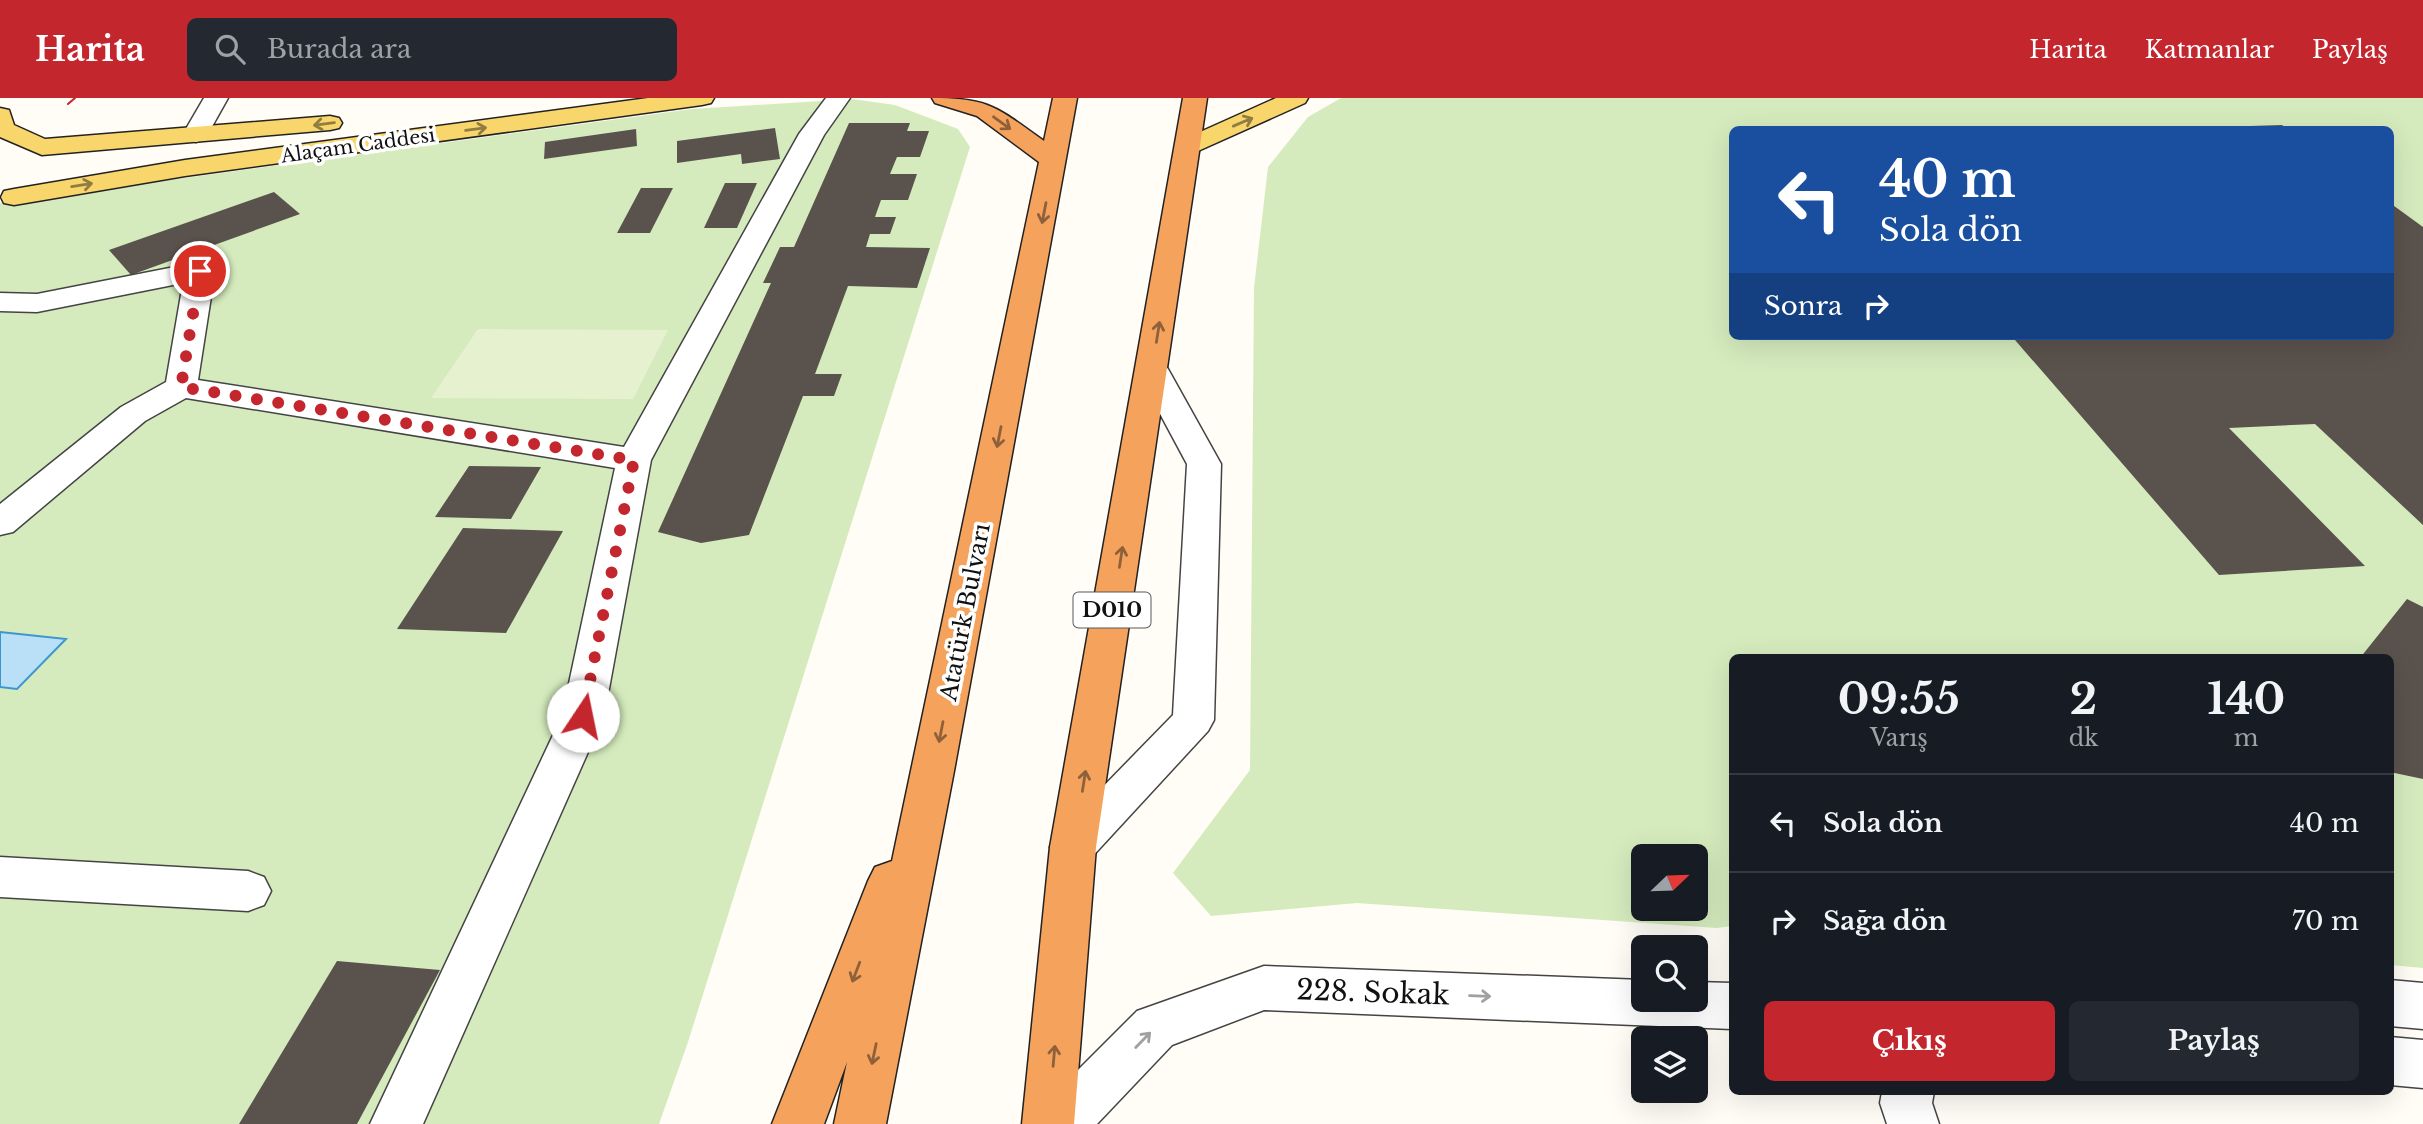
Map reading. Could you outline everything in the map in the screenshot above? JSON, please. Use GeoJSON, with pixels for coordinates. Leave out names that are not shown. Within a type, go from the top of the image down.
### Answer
{"type":"FeatureCollection","features":[{"type":"Feature","properties":{"kind":"highway"},"geometry":{"type":"LineString","coordinates":[[944,98],[986,111],[1054,161]]}},
{"type":"Feature","properties":{"kind":"highway","name":"Atatürk Bulvarı"},"geometry":{"type":"LineString","coordinates":[[860,1124],[933,771],[1065,98]]}},
{"type":"Feature","properties":{"kind":"highway","name":"D010"},"geometry":{"type":"LineString","coordinates":[[1048,1124],[1073,847],[1195,98]]}},
{"type":"Feature","properties":{"kind":"highway"},"geometry":{"type":"LineString","coordinates":[[798,1124],[933,771]]}},
{"type":"Feature","properties":{"kind":"main road","name":"Alaçam Caddesi"},"geometry":{"type":"LineString","coordinates":[[418,113],[537,98]]}},
{"type":"Feature","properties":{"kind":"main road","name":"Alaçam Caddesi"},"geometry":{"type":"LineString","coordinates":[[7,199],[185,168],[702,98]]}},
{"type":"Feature","properties":{"kind":"main road"},"geometry":{"type":"LineString","coordinates":[[1189,146],[1296,98]]}},
{"type":"Feature","properties":{"kind":"main road"},"geometry":{"type":"LineString","coordinates":[[0,115],[2,129],[63,155],[65,162],[61,171],[50,180],[7,199]]}},
{"type":"Feature","properties":{"kind":"main road","name":"Alaçam Caddesi"},"geometry":{"type":"LineString","coordinates":[[0,150],[349,121]]}},
{"type":"Feature","properties":{"kind":"street"},"geometry":{"type":"LineString","coordinates":[[196,134],[216,98]]}},
{"type":"Feature","properties":{"kind":"street"},"geometry":{"type":"LineString","coordinates":[[396,1124],[583,716],[634,460],[812,134],[838,98]]}},
{"type":"Feature","properties":{"kind":"street"},"geometry":{"type":"LineString","coordinates":[[0,302],[37,303],[200,271],[181,387]]}},
{"type":"Feature","properties":{"kind":"street"},"geometry":{"type":"LineString","coordinates":[[1073,847],[1193,720],[1204,464],[1152,369]]}},
{"type":"Feature","properties":{"kind":"street"},"geometry":{"type":"LineString","coordinates":[[0,523],[133,414],[181,387],[634,460]]}},
{"type":"Feature","properties":{"kind":"street"},"geometry":{"type":"LineString","coordinates":[[0,877],[248,891]]}},
{"type":"Feature","properties":{"kind":"street","name":"228. Sokak"},"geometry":{"type":"LineString","coordinates":[[1061,1124],[1155,1028],[1264,988],[1729,1006]]}},
{"type":"Feature","properties":{"kind":"street"},"geometry":{"type":"LineString","coordinates":[[2394,1003],[2423,1006]]}},
{"type":"Feature","properties":{"kind":"street"},"geometry":{"type":"LineString","coordinates":[[2394,1061],[2423,1064]]}},
{"type":"Feature","properties":{"kind":"street"},"geometry":{"type":"LineString","coordinates":[[1907,1095],[1906,1103],[1913,1124]]}},
{"type":"Feature","properties":{"kind":"green space"},"geometry":{"type":"Polygon","coordinates":[[[1341,98],[2423,98],[2423,968],[2394,965],[2394,654],[1729,654],[1729,926],[1717,928],[1357,903],[1211,916],[1173,873],[1250,770],[1254,288],[1268,167],[1308,117],[1341,98]]]}},
{"type":"Feature","properties":{"kind":"green space"},"geometry":{"type":"Polygon","coordinates":[[[852,99],[895,105],[958,129],[970,147],[688,1042],[659,1124],[0,1124],[0,203],[692,109],[852,99]]]}},
{"type":"Feature","properties":{"kind":"green space"},"geometry":{"type":"Polygon","coordinates":[[[478,329],[668,330],[633,399],[431,398],[478,329]]]}},
{"type":"Feature","properties":{"kind":"water"},"geometry":{"type":"Polygon","coordinates":[[[0,632],[66,639],[17,689],[0,687],[0,632]]]}},
{"type":"Feature","properties":{"kind":"building"},"geometry":{"type":"Polygon","coordinates":[[[849,123],[910,123],[907,131],[929,131],[920,157],[897,157],[890,174],[917,174],[908,200],[881,200],[875,217],[896,217],[890,234],[870,234],[866,247],[930,248],[917,288],[848,286],[815,374],[842,374],[834,396],[803,396],[749,535],[701,543],[658,532],[771,283],[763,283],[780,247],[794,247],[849,123]]]}},
{"type":"Feature","properties":{"kind":"building"},"geometry":{"type":"Polygon","coordinates":[[[775,128],[780,159],[742,164],[741,154],[677,163],[677,141],[775,128]]]}},
{"type":"Feature","properties":{"kind":"building"},"geometry":{"type":"Polygon","coordinates":[[[636,129],[637,146],[544,159],[545,142],[636,129]]]}},
{"type":"Feature","properties":{"kind":"building"},"geometry":{"type":"Polygon","coordinates":[[[725,183],[757,183],[737,228],[704,228],[725,183]]]}},
{"type":"Feature","properties":{"kind":"building"},"geometry":{"type":"Polygon","coordinates":[[[641,188],[673,188],[650,233],[617,233],[641,188]]]}},
{"type":"Feature","properties":{"kind":"building"},"geometry":{"type":"Polygon","coordinates":[[[274,192],[300,214],[131,275],[109,250],[274,192]]]}},
{"type":"Feature","properties":{"kind":"building"},"geometry":{"type":"Polygon","coordinates":[[[2394,206],[2423,227],[2423,525],[2315,424],[2229,428],[2365,566],[2219,575],[2015,340],[2394,340],[2394,206]]]}},
{"type":"Feature","properties":{"kind":"building"},"geometry":{"type":"Polygon","coordinates":[[[469,466],[541,467],[511,519],[435,517],[469,466]]]}},
{"type":"Feature","properties":{"kind":"building"},"geometry":{"type":"Polygon","coordinates":[[[463,528],[563,531],[506,633],[397,629],[463,528]]]}},
{"type":"Feature","properties":{"kind":"building"},"geometry":{"type":"Polygon","coordinates":[[[2407,599],[2423,607],[2423,779],[2394,773],[2394,654],[2363,654],[2407,599]]]}},
{"type":"Feature","properties":{"kind":"building"},"geometry":{"type":"Polygon","coordinates":[[[337,961],[440,970],[357,1124],[239,1124],[337,961]]]}},
{"type":"Feature","properties":{"kind":"tram line"},"geometry":{"type":"LineString","coordinates":[[68,104],[75,98]]}},
{"type":"Feature","properties":{"kind":"route"},"geometry":{"type":"LineString","coordinates":[[200,271],[181,387],[634,460],[583,716]]}}]}
